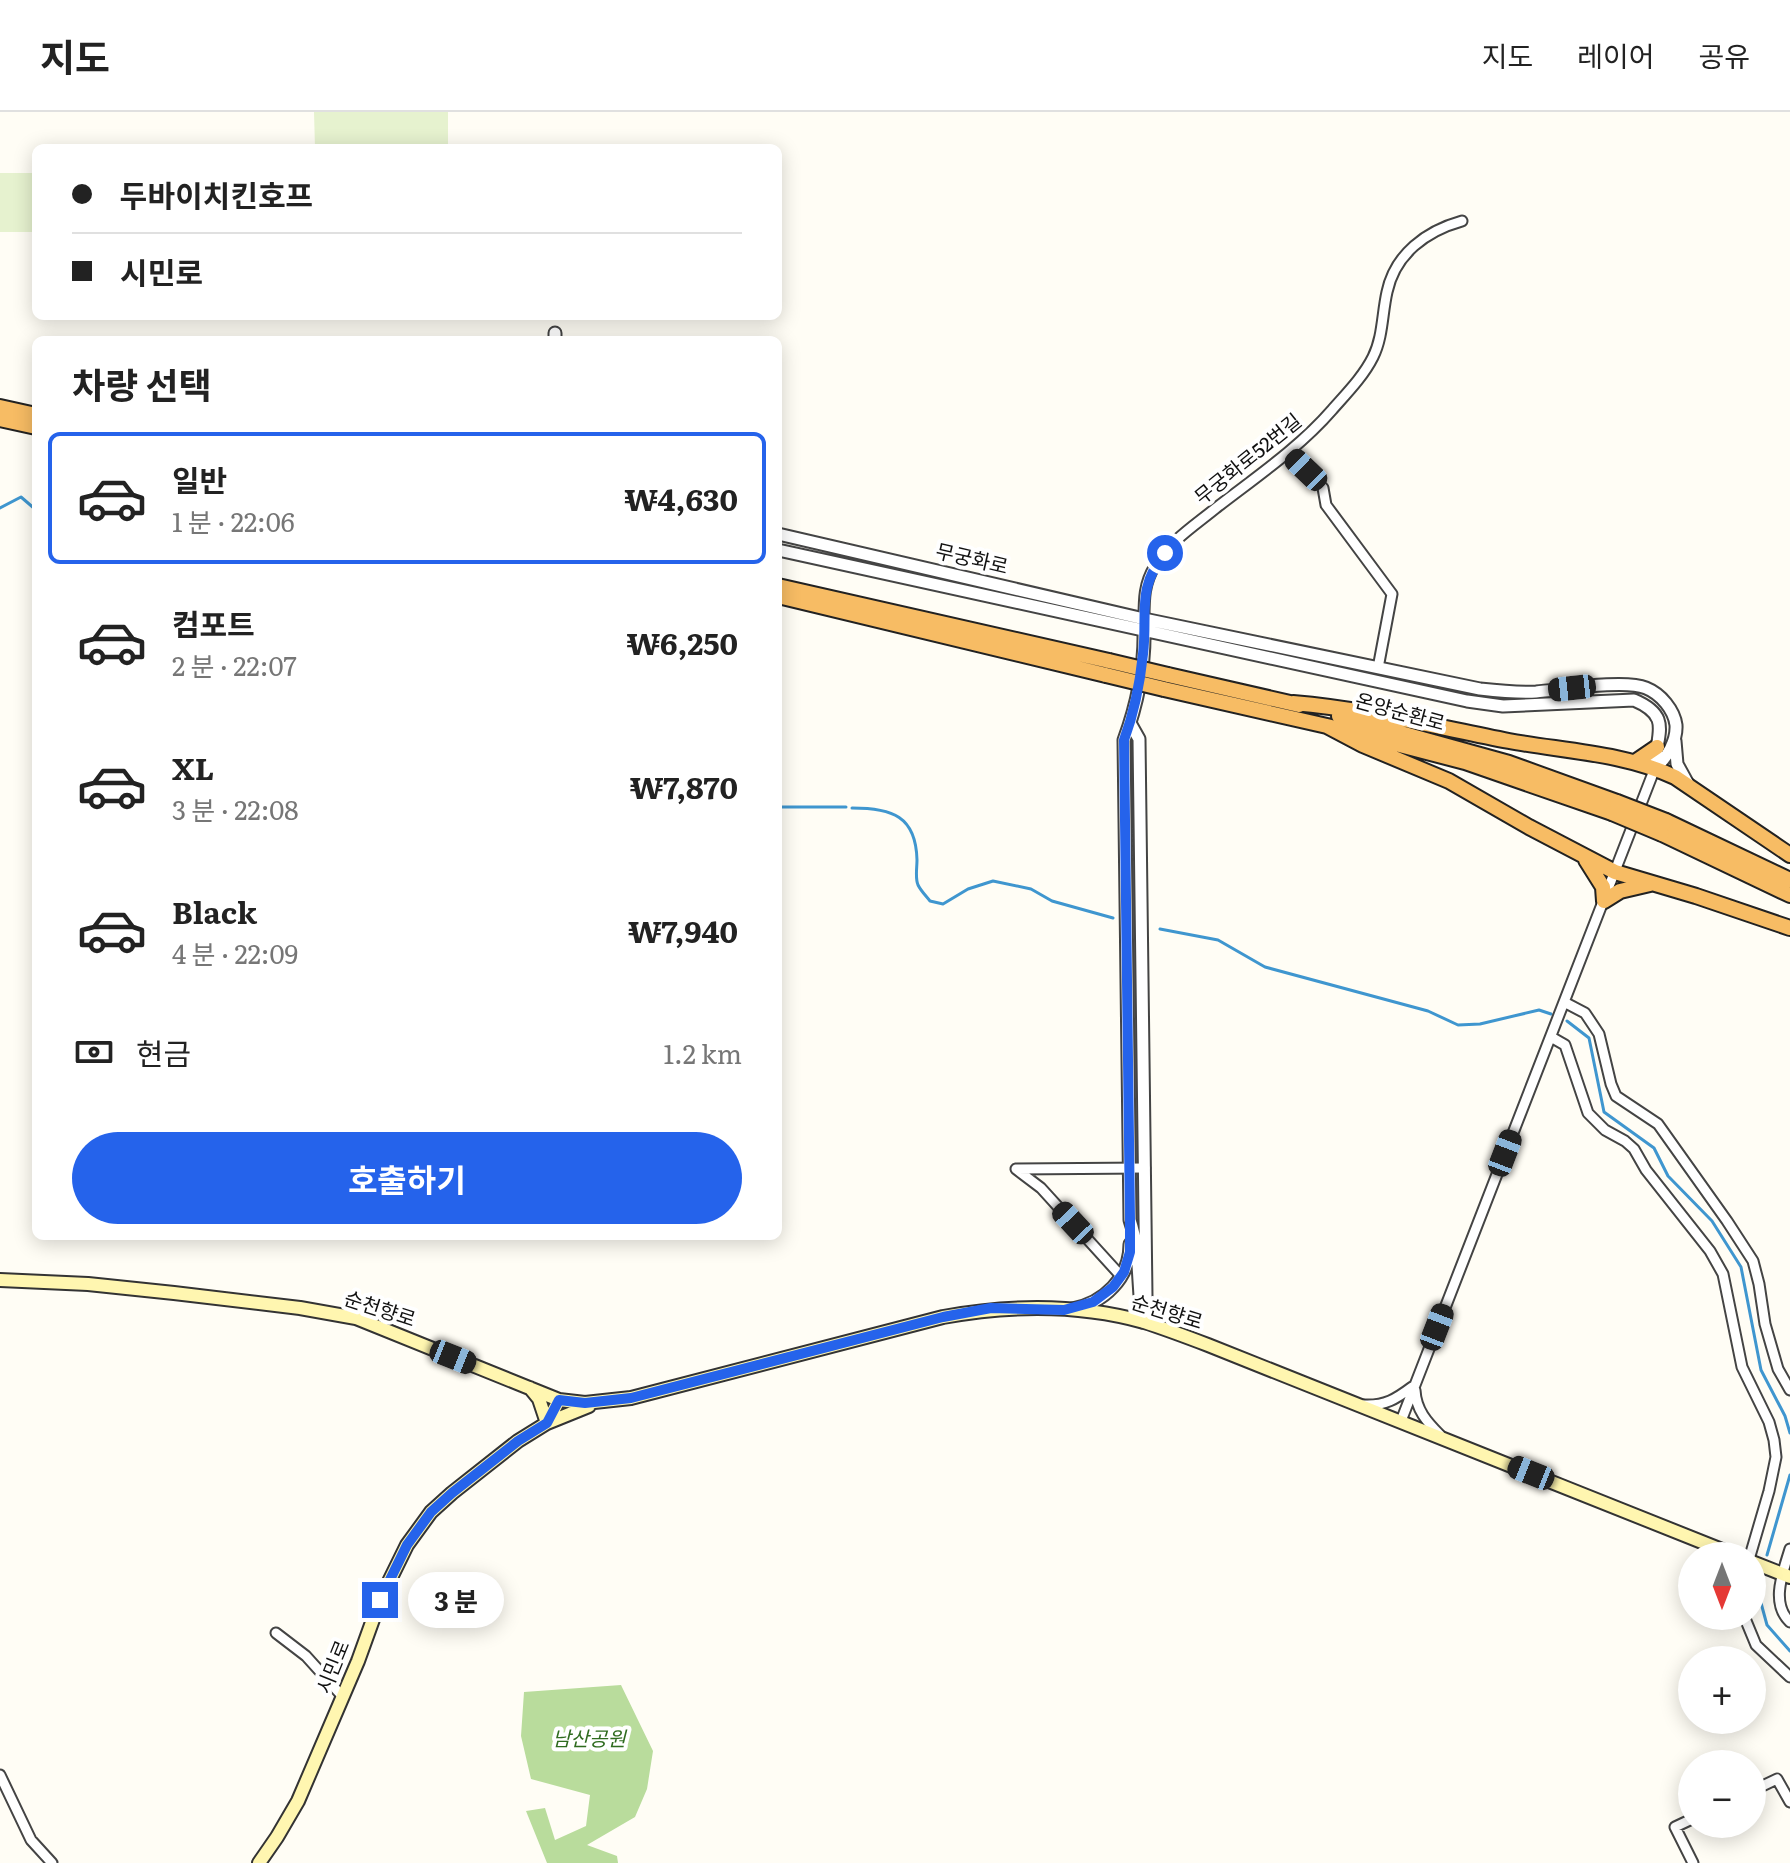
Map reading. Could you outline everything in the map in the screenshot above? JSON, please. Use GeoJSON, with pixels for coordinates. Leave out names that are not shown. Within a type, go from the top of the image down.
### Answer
{"type":"FeatureCollection","features":[{"type":"Feature","properties":{"kind":"highway"},"geometry":{"type":"LineString","coordinates":[[0,407],[32,414]]}},
{"type":"Feature","properties":{"kind":"highway"},"geometry":{"type":"LineString","coordinates":[[0,419],[32,426]]}},
{"type":"Feature","properties":{"kind":"highway"},"geometry":{"type":"LineString","coordinates":[[782,587],[1166,682]]}},
{"type":"Feature","properties":{"kind":"highway"},"geometry":{"type":"LineString","coordinates":[[782,597],[1108,668]]}},
{"type":"Feature","properties":{"kind":"highway","name":"온양순환로"},"geometry":{"type":"LineString","coordinates":[[1166,682],[1293,703],[1474,753],[1614,807]]}},
{"type":"Feature","properties":{"kind":"highway","name":"온양순환로"},"geometry":{"type":"LineString","coordinates":[[1166,682],[1465,762],[1614,807]]}},
{"type":"Feature","properties":{"kind":"highway"},"geometry":{"type":"LineString","coordinates":[[1293,703],[1340,707],[1655,768],[1691,788],[1790,855]]}},
{"type":"Feature","properties":{"kind":"highway"},"geometry":{"type":"LineString","coordinates":[[1327,726],[1363,745],[1449,781],[1615,872],[1790,928]]}},
{"type":"Feature","properties":{"kind":"highway"},"geometry":{"type":"LineString","coordinates":[[1635,762],[1657,747]]}},
{"type":"Feature","properties":{"kind":"highway"},"geometry":{"type":"LineString","coordinates":[[1614,807],[1790,880]]}},
{"type":"Feature","properties":{"kind":"highway"},"geometry":{"type":"LineString","coordinates":[[1664,828],[1790,895]]}},
{"type":"Feature","properties":{"kind":"highway"},"geometry":{"type":"LineString","coordinates":[[1583,855],[1603,887],[1604,901],[1620,891],[1654,883]]}},
{"type":"Feature","properties":{"kind":"main road","name":"순천향로"},"geometry":{"type":"LineString","coordinates":[[0,1280],[88,1284],[174,1293],[356,1318],[559,1400],[600,1403],[631,1398],[943,1317],[991,1308],[1064,1310],[1143,1322],[1358,1404],[1702,1542]]}},
{"type":"Feature","properties":{"kind":"main road"},"geometry":{"type":"LineString","coordinates":[[529,1386],[539,1399],[547,1423],[600,1403]]}},
{"type":"Feature","properties":{"kind":"main road","name":"시민로"},"geometry":{"type":"LineString","coordinates":[[259,1863],[298,1801],[380,1600],[407,1545],[431,1512],[452,1493],[518,1441],[547,1423],[559,1400]]}},
{"type":"Feature","properties":{"kind":"main road"},"geometry":{"type":"LineString","coordinates":[[1766,1568],[1786,1576]]}},
{"type":"Feature","properties":{"kind":"street","name":"무궁화로52번길"},"geometry":{"type":"LineString","coordinates":[[1144,619],[1144,595],[1154,566],[1175,540],[1310,436],[1372,359],[1394,268],[1411,248],[1442,226],[1462,221]]}},
{"type":"Feature","properties":{"kind":"street"},"geometry":{"type":"LineString","coordinates":[[1288,453],[1323,488],[1326,505],[1392,594],[1378,668]]}},
{"type":"Feature","properties":{"kind":"street","name":"무궁화로"},"geometry":{"type":"LineString","coordinates":[[782,535],[1144,619],[1480,689],[1505,692],[1645,687],[1672,712],[1675,754],[1679,769],[1691,788]]}},
{"type":"Feature","properties":{"kind":"street","name":"무궁화로"},"geometry":{"type":"LineString","coordinates":[[782,551],[1467,701],[1514,706],[1634,700],[1646,705],[1660,722],[1657,747]]}},
{"type":"Feature","properties":{"kind":"street"},"geometry":{"type":"LineString","coordinates":[[1064,1310],[1103,1297],[1121,1276],[1130,1252],[1124,740],[1143,655],[1144,619]]}},
{"type":"Feature","properties":{"kind":"street"},"geometry":{"type":"LineString","coordinates":[[1130,723],[1139,739],[1146,1296],[1143,1322]]}},
{"type":"Feature","properties":{"kind":"street"},"geometry":{"type":"LineString","coordinates":[[1655,768],[1665,760],[1675,735]]}},
{"type":"Feature","properties":{"kind":"street"},"geometry":{"type":"LineString","coordinates":[[1401,1421],[1655,768],[1657,747]]}},
{"type":"Feature","properties":{"kind":"street"},"geometry":{"type":"LineString","coordinates":[[1564,1002],[1585,1013],[1599,1034],[1616,1096],[1658,1124],[1753,1261],[1769,1339],[1778,1369],[1790,1390]]}},
{"type":"Feature","properties":{"kind":"street"},"geometry":{"type":"LineString","coordinates":[[1551,1037],[1565,1045],[1588,1113],[1605,1130],[1634,1149],[1646,1170],[1710,1251],[1723,1274],[1742,1367],[1769,1422],[1776,1457],[1754,1542]]}},
{"type":"Feature","properties":{"kind":"street"},"geometry":{"type":"LineString","coordinates":[[1121,1276],[1041,1188],[1016,1169],[1145,1168]]}},
{"type":"Feature","properties":{"kind":"street"},"geometry":{"type":"LineString","coordinates":[[1130,1220],[1135,1234],[1138,1297],[1143,1322]]}},
{"type":"Feature","properties":{"kind":"street"},"geometry":{"type":"LineString","coordinates":[[1358,1404],[1379,1406],[1394,1401],[1415,1385]]}},
{"type":"Feature","properties":{"kind":"street"},"geometry":{"type":"LineString","coordinates":[[1415,1385],[1419,1409],[1443,1438]]}},
{"type":"Feature","properties":{"kind":"street"},"geometry":{"type":"LineString","coordinates":[[1790,1549],[1786,1576],[1779,1594],[1781,1609],[1790,1622]]}},
{"type":"Feature","properties":{"kind":"street"},"geometry":{"type":"LineString","coordinates":[[1750,1630],[1756,1645],[1790,1677]]}},
{"type":"Feature","properties":{"kind":"street"},"geometry":{"type":"LineString","coordinates":[[276,1633],[306,1656],[343,1697]]}},
{"type":"Feature","properties":{"kind":"street"},"geometry":{"type":"LineString","coordinates":[[0,1775],[31,1840],[52,1863]]}},
{"type":"Feature","properties":{"kind":"street"},"geometry":{"type":"LineString","coordinates":[[1766,1784],[1777,1779],[1790,1802]]}},
{"type":"Feature","properties":{"kind":"street"},"geometry":{"type":"LineString","coordinates":[[1680,1838],[1693,1863]]}},
{"type":"Feature","properties":{"kind":"green space"},"geometry":{"type":"Polygon","coordinates":[[[314,112],[448,112],[448,144],[315,144],[314,112]]]}},
{"type":"Feature","properties":{"kind":"green space"},"geometry":{"type":"Polygon","coordinates":[[[0,173],[32,173],[32,232],[0,232],[0,173]]]}},
{"type":"Feature","properties":{"kind":"green space","name":"남산공원"},"geometry":{"type":"Polygon","coordinates":[[[621,1685],[653,1751],[647,1789],[635,1817],[587,1845],[617,1856],[618,1863],[547,1863],[526,1811],[545,1808],[555,1840],[586,1826],[590,1795],[531,1779],[521,1736],[524,1692],[621,1685]]]}},
{"type":"Feature","properties":{"kind":"waterway"},"geometry":{"type":"LineString","coordinates":[[0,508],[21,497],[32,507]]}},
{"type":"Feature","properties":{"kind":"waterway"},"geometry":{"type":"LineString","coordinates":[[782,807],[846,807]]}},
{"type":"Feature","properties":{"kind":"waterway"},"geometry":{"type":"LineString","coordinates":[[852,808],[890,813],[907,824],[916,845],[917,882],[930,901],[943,904],[968,889],[993,881],[1031,889],[1052,901],[1113,918]]}},
{"type":"Feature","properties":{"kind":"waterway"},"geometry":{"type":"LineString","coordinates":[[1160,929],[1218,940],[1265,967],[1428,1011],[1458,1025],[1480,1024],[1539,1010],[1551,1014]]}},
{"type":"Feature","properties":{"kind":"waterway"},"geometry":{"type":"LineString","coordinates":[[1567,1021],[1589,1038],[1604,1112],[1654,1148],[1668,1176],[1712,1221],[1741,1267],[1761,1370],[1785,1416],[1790,1433]]}},
{"type":"Feature","properties":{"kind":"waterway"},"geometry":{"type":"LineString","coordinates":[[1767,1555],[1790,1475]]}},
{"type":"Feature","properties":{"kind":"waterway"},"geometry":{"type":"LineString","coordinates":[[1766,1621],[1790,1651]]}},
{"type":"Feature","properties":{"kind":"route"},"geometry":{"type":"LineString","coordinates":[[380,1600],[407,1545],[431,1512],[518,1441],[547,1423],[559,1400],[600,1403],[631,1398],[943,1317],[991,1308],[1064,1310],[1079,1307],[1103,1297],[1113,1287],[1124,1272],[1130,1252],[1124,740],[1143,655],[1147,581],[1165,553]]}}]}
